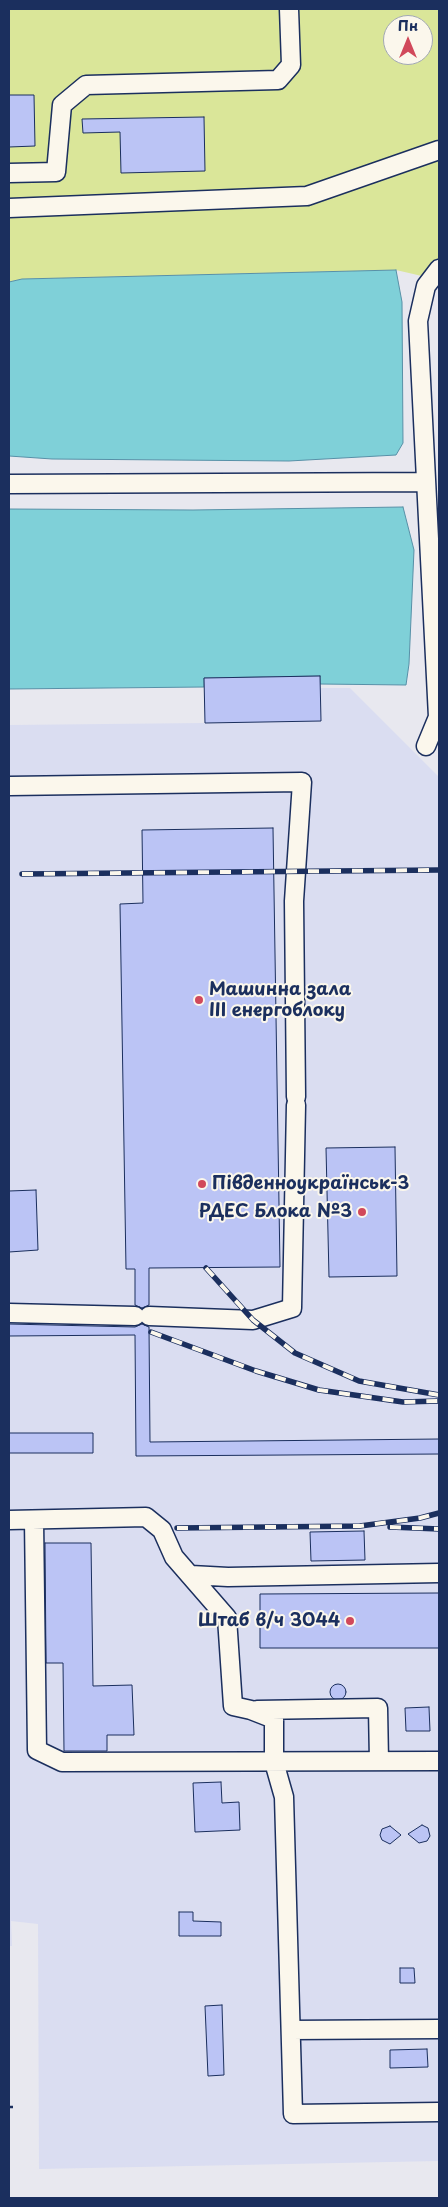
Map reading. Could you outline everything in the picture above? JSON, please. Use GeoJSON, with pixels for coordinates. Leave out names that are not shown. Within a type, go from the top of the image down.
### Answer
{"type":"FeatureCollection","features":[{"type":"Feature","properties":{"kind":"street"},"geometry":{"type":"LineString","coordinates":[[9,173],[56,172],[62,105],[86,85],[278,80],[290,66],[289,9]]}},
{"type":"Feature","properties":{"kind":"street"},"geometry":{"type":"LineString","coordinates":[[9,208],[307,196],[439,150]]}},
{"type":"Feature","properties":{"kind":"street"},"geometry":{"type":"LineString","coordinates":[[426,746],[438,717],[418,321],[426,286],[439,269]]}},
{"type":"Feature","properties":{"kind":"street"},"geometry":{"type":"LineString","coordinates":[[9,484],[426,482]]}},
{"type":"Feature","properties":{"kind":"street"},"geometry":{"type":"LineString","coordinates":[[9,786],[302,782],[294,901],[296,1101],[292,1308],[253,1320],[9,1313]]}},
{"type":"Feature","properties":{"kind":"street"},"geometry":{"type":"LineString","coordinates":[[9,1520],[146,1518],[162,1530],[174,1557],[227,1618],[233,1706],[251,1710],[274,1719],[274,1762],[284,1797],[293,2114],[439,2112]]}},
{"type":"Feature","properties":{"kind":"street"},"geometry":{"type":"LineString","coordinates":[[34,1520],[37,1750],[62,1762],[439,1761]]}},
{"type":"Feature","properties":{"kind":"street"},"geometry":{"type":"LineString","coordinates":[[190,1575],[228,1577],[439,1573]]}},
{"type":"Feature","properties":{"kind":"street"},"geometry":{"type":"LineString","coordinates":[[251,1710],[378,1708],[379,1762]]}},
{"type":"Feature","properties":{"kind":"street"},"geometry":{"type":"LineString","coordinates":[[291,2030],[439,2029]]}},
{"type":"Feature","properties":{"kind":"path"},"geometry":{"type":"LineString","coordinates":[[9,2107],[16,2107]]}},
{"type":"Feature","properties":{"kind":"shaded area"},"geometry":{"type":"Polygon","coordinates":[[[320,676],[321,688],[350,688],[439,777],[439,2161],[39,2169],[38,1924],[11,1921],[12,1946],[9,1946],[9,725],[204,723],[204,678],[320,676]]]}},
{"type":"Feature","properties":{"kind":"green space"},"geometry":{"type":"Polygon","coordinates":[[[9,9],[439,9],[439,280],[396,270],[22,279],[9,282],[9,9]]]}},
{"type":"Feature","properties":{"kind":"water"},"geometry":{"type":"Polygon","coordinates":[[[396,270],[402,302],[403,443],[396,455],[289,461],[52,459],[9,456],[9,282],[22,279],[396,270]]]}},
{"type":"Feature","properties":{"kind":"water"},"geometry":{"type":"Polygon","coordinates":[[[403,507],[414,550],[409,664],[406,685],[320,684],[320,676],[204,678],[204,687],[9,689],[9,509],[193,510],[403,507]]]}},
{"type":"Feature","properties":{"kind":"building"},"geometry":{"type":"Polygon","coordinates":[[[9,95],[34,95],[35,146],[9,147],[9,95]]]}},
{"type":"Feature","properties":{"kind":"building"},"geometry":{"type":"Polygon","coordinates":[[[204,117],[205,171],[121,173],[120,132],[83,133],[82,119],[204,117]]]}},
{"type":"Feature","properties":{"kind":"building"},"geometry":{"type":"Polygon","coordinates":[[[320,676],[321,721],[205,723],[204,678],[320,676]]]}},
{"type":"Feature","properties":{"kind":"building","name":"Машинна зала III енергоблоку"},"geometry":{"type":"Polygon","coordinates":[[[273,828],[280,1267],[149,1268],[149,1305],[142,1308],[135,1305],[135,1269],[126,1269],[120,904],[143,903],[142,830],[273,828]]]}},
{"type":"Feature","properties":{"kind":"building","name":"РДЕС Блока №3"},"geometry":{"type":"Polygon","coordinates":[[[395,1147],[397,1276],[329,1277],[326,1148],[395,1147]]]}},
{"type":"Feature","properties":{"kind":"building"},"geometry":{"type":"Polygon","coordinates":[[[36,1190],[38,1250],[9,1252],[9,1191],[36,1190]]]}},
{"type":"Feature","properties":{"kind":"building"},"geometry":{"type":"Polygon","coordinates":[[[9,1324],[135,1327],[142,1324],[149,1327],[150,1442],[439,1439],[439,1454],[136,1456],[135,1335],[9,1336],[9,1324]]]}},
{"type":"Feature","properties":{"kind":"building"},"geometry":{"type":"Polygon","coordinates":[[[9,1433],[93,1433],[93,1453],[9,1453],[9,1433]]]}},
{"type":"Feature","properties":{"kind":"building"},"geometry":{"type":"Polygon","coordinates":[[[364,1531],[365,1560],[311,1561],[310,1532],[364,1531]]]}},
{"type":"Feature","properties":{"kind":"building"},"geometry":{"type":"Polygon","coordinates":[[[45,1543],[91,1543],[93,1686],[132,1685],[134,1735],[107,1735],[107,1751],[64,1751],[63,1663],[46,1663],[45,1543]]]}},
{"type":"Feature","properties":{"kind":"building","name":"Штаб в/ч 3044"},"geometry":{"type":"Polygon","coordinates":[[[439,1593],[439,1648],[260,1648],[260,1594],[439,1593]]]}},
{"type":"Feature","properties":{"kind":"building"},"geometry":{"type":"Polygon","coordinates":[[[338,1684],[346,1692],[338,1700],[330,1692],[338,1684]]]}},
{"type":"Feature","properties":{"kind":"building"},"geometry":{"type":"Polygon","coordinates":[[[429,1707],[430,1731],[406,1731],[405,1708],[429,1707]]]}},
{"type":"Feature","properties":{"kind":"building"},"geometry":{"type":"Polygon","coordinates":[[[221,1782],[222,1803],[239,1802],[240,1830],[195,1832],[193,1783],[221,1782]]]}},
{"type":"Feature","properties":{"kind":"building"},"geometry":{"type":"Polygon","coordinates":[[[422,1825],[428,1828],[430,1836],[427,1841],[419,1843],[408,1834],[422,1825]]]}},
{"type":"Feature","properties":{"kind":"building"},"geometry":{"type":"Polygon","coordinates":[[[390,1826],[401,1835],[390,1844],[382,1840],[380,1835],[382,1829],[390,1826]]]}},
{"type":"Feature","properties":{"kind":"building"},"geometry":{"type":"Polygon","coordinates":[[[179,1912],[193,1912],[193,1921],[221,1922],[221,1936],[179,1936],[179,1912]]]}},
{"type":"Feature","properties":{"kind":"building"},"geometry":{"type":"Polygon","coordinates":[[[400,1968],[414,1968],[415,1983],[400,1983],[400,1968]]]}},
{"type":"Feature","properties":{"kind":"building"},"geometry":{"type":"Polygon","coordinates":[[[222,2005],[224,2075],[208,2076],[205,2006],[222,2005]]]}},
{"type":"Feature","properties":{"kind":"building"},"geometry":{"type":"Polygon","coordinates":[[[427,2049],[428,2067],[390,2068],[390,2050],[427,2049]]]}},
{"type":"Feature","properties":{"kind":"railway"},"geometry":{"type":"LineString","coordinates":[[22,874],[439,870]]}},
{"type":"Feature","properties":{"kind":"railway"},"geometry":{"type":"LineString","coordinates":[[206,1268],[253,1320],[295,1353],[359,1381],[439,1395]]}},
{"type":"Feature","properties":{"kind":"railway"},"geometry":{"type":"LineString","coordinates":[[151,1332],[256,1371],[319,1390],[403,1402],[439,1401]]}},
{"type":"Feature","properties":{"kind":"railway"},"geometry":{"type":"LineString","coordinates":[[177,1528],[360,1526],[420,1518],[439,1513]]}},
{"type":"Feature","properties":{"kind":"railway"},"geometry":{"type":"LineString","coordinates":[[390,1527],[439,1529]]}},
{"type":"Feature","properties":{"kind":"place","name":"Машинна зала III енергоблоку"},"geometry":{"type":"Point","coordinates":[199,1000]}},
{"type":"Feature","properties":{"kind":"place","name":"Південноукраїнськ-3"},"geometry":{"type":"Point","coordinates":[202,1184]}},
{"type":"Feature","properties":{"kind":"place","name":"РДЕС Блока №3"},"geometry":{"type":"Point","coordinates":[362,1212]}},
{"type":"Feature","properties":{"kind":"place","name":"Штаб в/ч 3044"},"geometry":{"type":"Point","coordinates":[350,1621]}}]}
